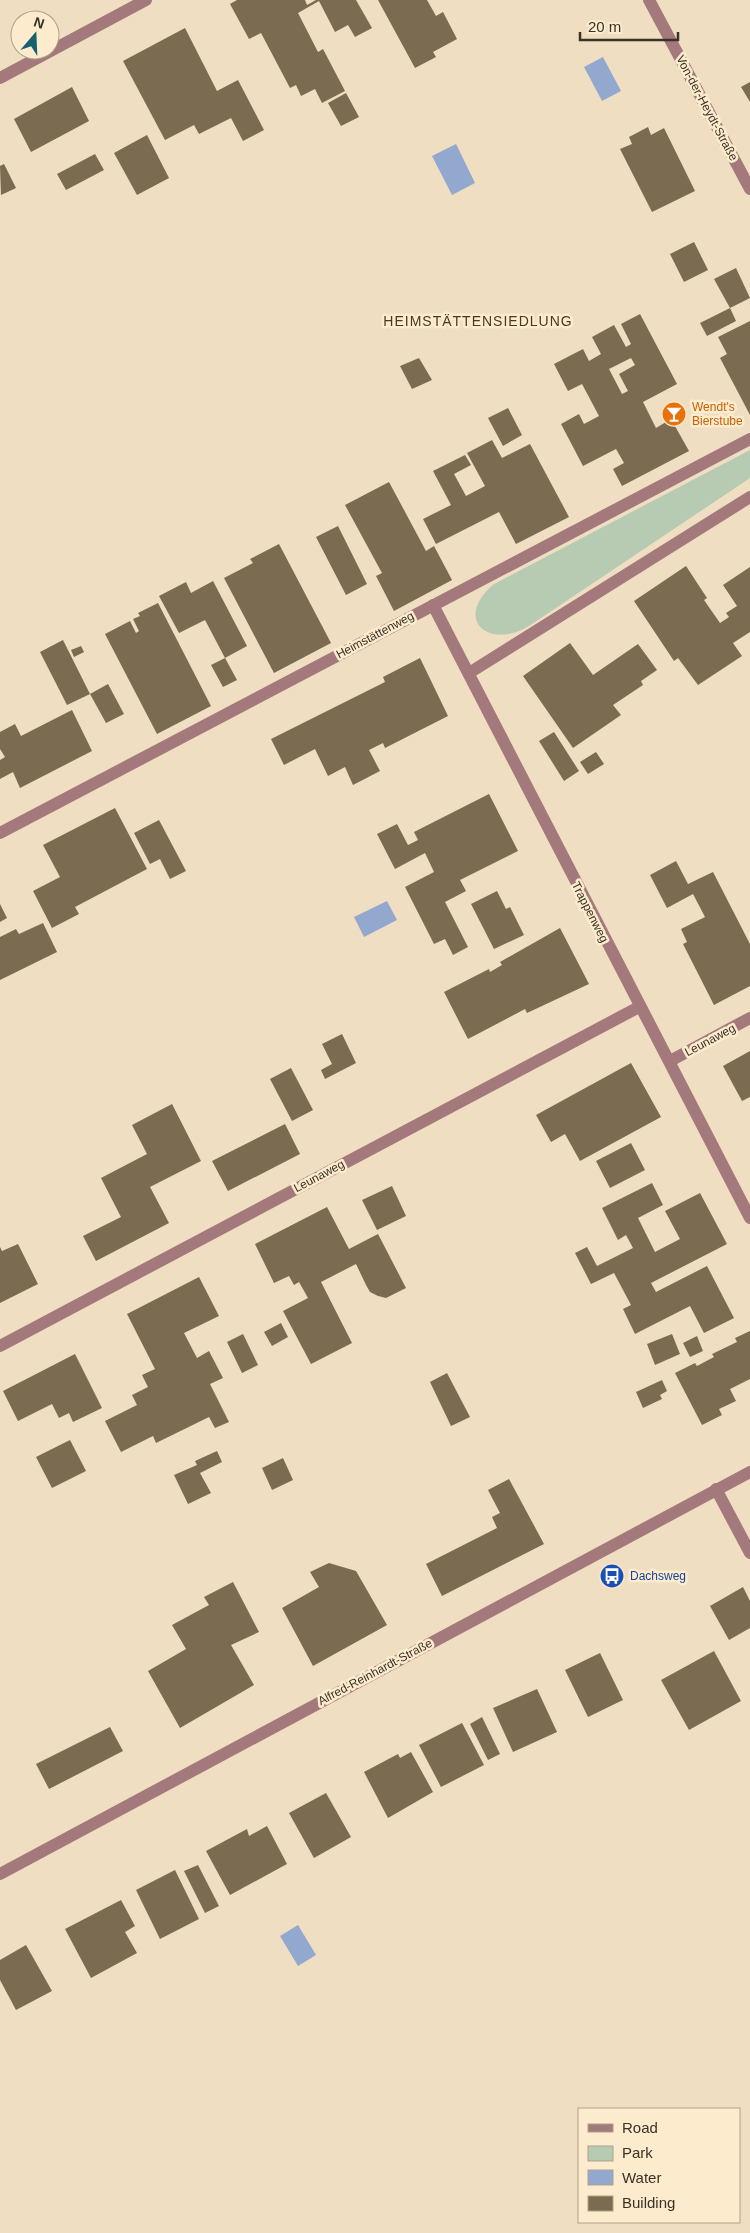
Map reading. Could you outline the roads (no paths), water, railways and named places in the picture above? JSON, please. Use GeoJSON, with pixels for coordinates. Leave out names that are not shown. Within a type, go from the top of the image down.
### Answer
{"type":"FeatureCollection","features":[{"type":"Feature","properties":{"kind":"street"},"geometry":{"type":"LineString","coordinates":[[0,78],[146,0]]}},
{"type":"Feature","properties":{"kind":"street","name":"Von-der-Heydt-Straße"},"geometry":{"type":"LineString","coordinates":[[649,0],[750,189]]}},
{"type":"Feature","properties":{"kind":"street","name":"Heimstättenweg"},"geometry":{"type":"LineString","coordinates":[[0,833],[750,439]]}},
{"type":"Feature","properties":{"kind":"street"},"geometry":{"type":"LineString","coordinates":[[469,673],[750,497]]}},
{"type":"Feature","properties":{"kind":"street","name":"Trappenweg"},"geometry":{"type":"LineString","coordinates":[[432,605],[469,673],[639,1007],[670,1061],[750,1218]]}},
{"type":"Feature","properties":{"kind":"street","name":"Leunaweg"},"geometry":{"type":"LineString","coordinates":[[0,1346],[639,1007]]}},
{"type":"Feature","properties":{"kind":"street","name":"Leunaweg"},"geometry":{"type":"LineString","coordinates":[[670,1061],[750,1018]]}},
{"type":"Feature","properties":{"kind":"street","name":"Alfred-Reinhardt-Straße"},"geometry":{"type":"LineString","coordinates":[[0,1874],[750,1472]]}},
{"type":"Feature","properties":{"kind":"street"},"geometry":{"type":"LineString","coordinates":[[716,1489],[750,1552]]}},
{"type":"Feature","properties":{"kind":"water"},"geometry":{"type":"Polygon","coordinates":[[[603,57],[621,91],[602,101],[584,67],[603,57]]]}},
{"type":"Feature","properties":{"kind":"water"},"geometry":{"type":"Polygon","coordinates":[[[456,144],[475,183],[452,195],[432,156],[456,144]]]}},
{"type":"Feature","properties":{"kind":"water"},"geometry":{"type":"Polygon","coordinates":[[[387,901],[397,920],[364,937],[354,917],[387,901]]]}},
{"type":"Feature","properties":{"kind":"water"},"geometry":{"type":"Polygon","coordinates":[[[298,1925],[316,1955],[298,1966],[280,1936],[298,1925]]]}},
{"type":"Feature","properties":{"kind":"place","name":"Wendt's Bierstube"},"geometry":{"type":"Point","coordinates":[674,414]}},
{"type":"Feature","properties":{"kind":"place","name":"Dachsweg"},"geometry":{"type":"Point","coordinates":[612,1576]}},
{"type":"Feature","properties":{"kind":"district","name":"HEIMSTÄTTENSIEDLUNG"},"geometry":{"type":"Point","coordinates":[478,321]}}]}
